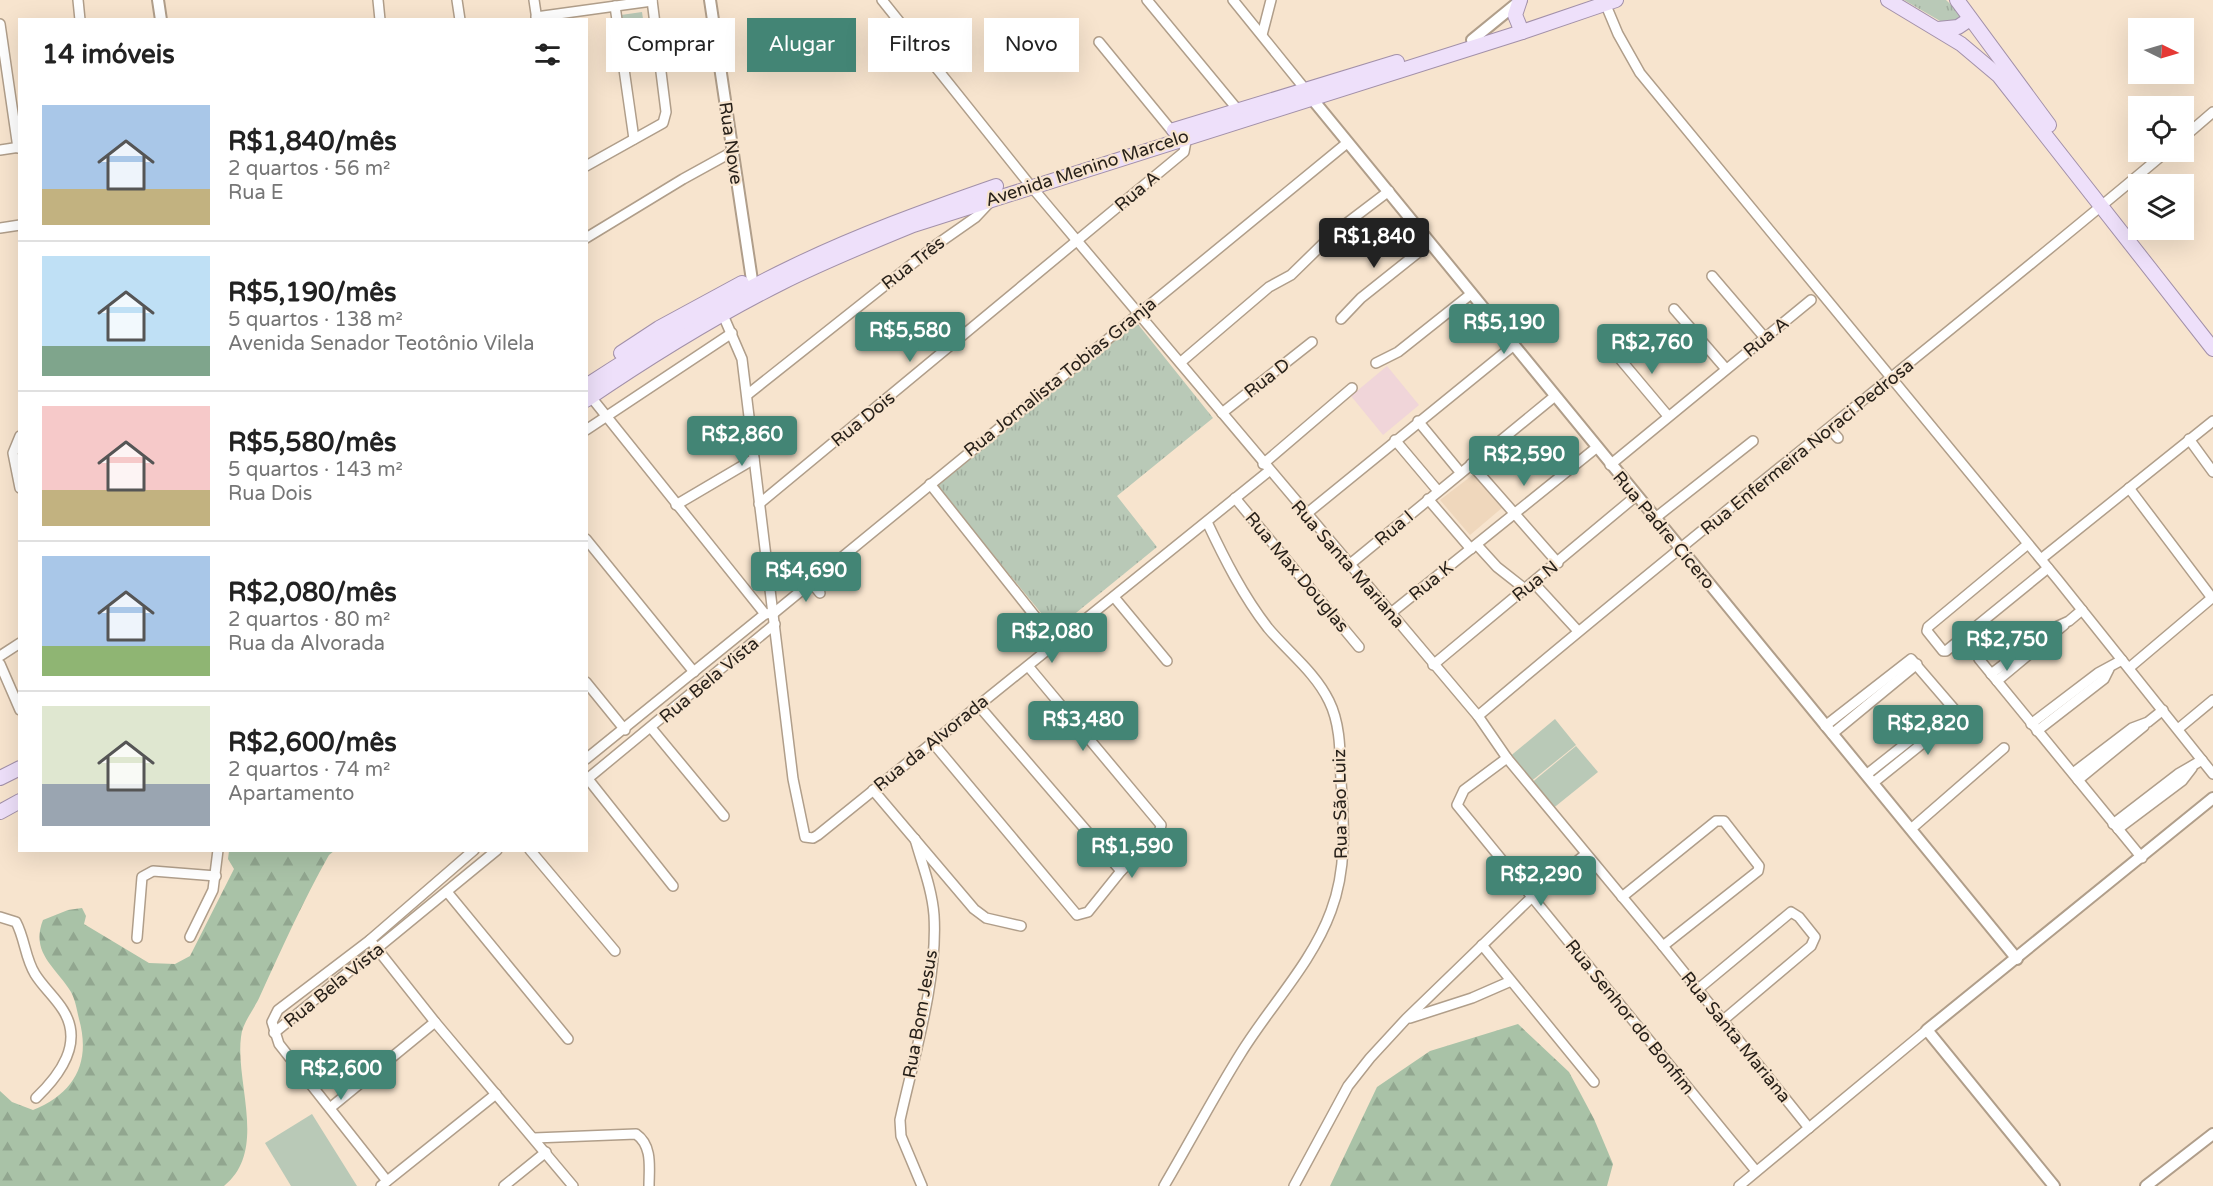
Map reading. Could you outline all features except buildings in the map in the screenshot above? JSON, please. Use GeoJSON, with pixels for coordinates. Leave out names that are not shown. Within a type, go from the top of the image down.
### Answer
{"type":"FeatureCollection","features":[{"type":"Feature","properties":{"kind":"main road"},"geometry":{"type":"LineString","coordinates":[[1520,29],[1515,15],[1521,0]]}},
{"type":"Feature","properties":{"kind":"main road"},"geometry":{"type":"LineString","coordinates":[[1888,0],[1938,28],[1999,76],[2213,335]]}},
{"type":"Feature","properties":{"kind":"main road"},"geometry":{"type":"LineString","coordinates":[[1956,0],[2213,349]]}},
{"type":"Feature","properties":{"kind":"main road","name":"Avenida Menino Marcelo"},"geometry":{"type":"LineString","coordinates":[[588,394],[783,282],[912,225],[1172,131],[1238,110],[1309,94],[1605,1]]}},
{"type":"Feature","properties":{"kind":"main road"},"geometry":{"type":"LineString","coordinates":[[1938,28],[1958,27],[1970,19]]}},
{"type":"Feature","properties":{"kind":"main road","name":"Avenida Menino Marcelo"},"geometry":{"type":"LineString","coordinates":[[588,394],[752,282],[878,229],[1027,182],[1187,136],[1472,40],[1520,29]]}},
{"type":"Feature","properties":{"kind":"main road"},"geometry":{"type":"LineString","coordinates":[[588,376],[669,323],[752,282]]}},
{"type":"Feature","properties":{"kind":"main road"},"geometry":{"type":"LineString","coordinates":[[669,323],[690,323]]}},
{"type":"Feature","properties":{"kind":"main road"},"geometry":{"type":"LineString","coordinates":[[0,778],[18,769]]}},
{"type":"Feature","properties":{"kind":"main road"},"geometry":{"type":"LineString","coordinates":[[0,801],[18,792]]}},
{"type":"Feature","properties":{"kind":"main road"},"geometry":{"type":"LineString","coordinates":[[0,812],[18,802]]}},
{"type":"Feature","properties":{"kind":"street"},"geometry":{"type":"LineString","coordinates":[[78,0],[80,18]]}},
{"type":"Feature","properties":{"kind":"street"},"geometry":{"type":"LineString","coordinates":[[158,0],[161,18]]}},
{"type":"Feature","properties":{"kind":"street"},"geometry":{"type":"LineString","coordinates":[[378,0],[380,18]]}},
{"type":"Feature","properties":{"kind":"street"},"geometry":{"type":"LineString","coordinates":[[457,0],[460,18]]}},
{"type":"Feature","properties":{"kind":"street"},"geometry":{"type":"LineString","coordinates":[[534,0],[537,18],[652,0],[665,117],[658,127],[588,165]]}},
{"type":"Feature","properties":{"kind":"street","name":"Rua Nove"},"geometry":{"type":"LineString","coordinates":[[710,0],[752,282]]}},
{"type":"Feature","properties":{"kind":"street","name":"Rua Santa Mariana"},"geometry":{"type":"LineString","coordinates":[[882,0],[1027,182],[1181,362],[1266,468],[1478,716],[1507,758],[1663,946],[1721,1022],[1809,1128]]}},
{"type":"Feature","properties":{"kind":"street"},"geometry":{"type":"LineString","coordinates":[[1147,0],[1238,110]]}},
{"type":"Feature","properties":{"kind":"street"},"geometry":{"type":"LineString","coordinates":[[1233,0],[1309,94]]}},
{"type":"Feature","properties":{"kind":"street"},"geometry":{"type":"LineString","coordinates":[[1262,35],[1271,0]]}},
{"type":"Feature","properties":{"kind":"street"},"geometry":{"type":"LineString","coordinates":[[1472,40],[1521,0]]}},
{"type":"Feature","properties":{"kind":"street"},"geometry":{"type":"LineString","coordinates":[[1605,1],[1618,34],[1640,73],[2041,559],[2213,774]]}},
{"type":"Feature","properties":{"kind":"street"},"geometry":{"type":"LineString","coordinates":[[615,6],[634,139]]}},
{"type":"Feature","properties":{"kind":"street"},"geometry":{"type":"LineString","coordinates":[[0,24],[18,141]]}},
{"type":"Feature","properties":{"kind":"street"},"geometry":{"type":"LineString","coordinates":[[1099,42],[1172,131]]}},
{"type":"Feature","properties":{"kind":"street","name":"Rua Padre Cícero"},"geometry":{"type":"LineString","coordinates":[[1309,94],[1654,519],[2017,959]]}},
{"type":"Feature","properties":{"kind":"street"},"geometry":{"type":"LineString","coordinates":[[2194,128],[2213,112]]}},
{"type":"Feature","properties":{"kind":"street","name":"Rua A"},"geometry":{"type":"LineString","coordinates":[[1078,242],[1184,152],[1187,136]]}},
{"type":"Feature","properties":{"kind":"street","name":"Rua Jornalista Tobias Granja"},"geometry":{"type":"LineString","coordinates":[[769,614],[1347,143]]}},
{"type":"Feature","properties":{"kind":"street"},"geometry":{"type":"LineString","coordinates":[[0,150],[18,148]]}},
{"type":"Feature","properties":{"kind":"street"},"geometry":{"type":"LineString","coordinates":[[588,237],[732,152]]}},
{"type":"Feature","properties":{"kind":"street","name":"Rua Enfermeira Noraci Pedrosa"},"geometry":{"type":"LineString","coordinates":[[1478,716],[1578,631],[1681,549],[1745,504],[1830,429],[2154,162]]}},
{"type":"Feature","properties":{"kind":"street"},"geometry":{"type":"LineString","coordinates":[[1181,362],[1269,287],[1291,275],[1335,232],[1389,191]]}},
{"type":"Feature","properties":{"kind":"street","name":"Rua Três"},"geometry":{"type":"LineString","coordinates":[[747,395],[936,245],[976,218],[994,197]]}},
{"type":"Feature","properties":{"kind":"street"},"geometry":{"type":"LineString","coordinates":[[0,228],[18,225]]}},
{"type":"Feature","properties":{"kind":"street","name":"Rua Dois"},"geometry":{"type":"LineString","coordinates":[[759,504],[1078,242]]}},
{"type":"Feature","properties":{"kind":"street"},"geometry":{"type":"LineString","coordinates":[[1341,319],[1360,298],[1430,243]]}},
{"type":"Feature","properties":{"kind":"street"},"geometry":{"type":"LineString","coordinates":[[1712,276],[1765,338]]}},
{"type":"Feature","properties":{"kind":"street"},"geometry":{"type":"LineString","coordinates":[[1376,363],[1398,352],[1471,294]]}},
{"type":"Feature","properties":{"kind":"street","name":"Rua A"},"geometry":{"type":"LineString","coordinates":[[1610,465],[1811,300]]}},
{"type":"Feature","properties":{"kind":"street"},"geometry":{"type":"LineString","coordinates":[[1674,309],[1726,369]]}},
{"type":"Feature","properties":{"kind":"street"},"geometry":{"type":"LineString","coordinates":[[723,315],[741,351],[769,614]]}},
{"type":"Feature","properties":{"kind":"street"},"geometry":{"type":"LineString","coordinates":[[588,429],[732,333]]}},
{"type":"Feature","properties":{"kind":"street","name":"Rua D"},"geometry":{"type":"LineString","coordinates":[[1221,413],[1312,342]]}},
{"type":"Feature","properties":{"kind":"street"},"geometry":{"type":"LineString","coordinates":[[1305,514],[1514,345]]}},
{"type":"Feature","properties":{"kind":"street"},"geometry":{"type":"LineString","coordinates":[[1615,353],[1668,416]]}},
{"type":"Feature","properties":{"kind":"street","name":"Rua da Alvorada"},"geometry":{"type":"LineString","coordinates":[[793,779],[802,833],[810,838],[818,835],[1207,522],[1352,388]]}},
{"type":"Feature","properties":{"kind":"street"},"geometry":{"type":"LineString","coordinates":[[588,394],[676,506],[769,614],[775,624],[793,779],[803,773]]}},
{"type":"Feature","properties":{"kind":"street","name":"Rua I"},"geometry":{"type":"LineString","coordinates":[[1350,565],[1438,490],[1555,396]]}},
{"type":"Feature","properties":{"kind":"street"},"geometry":{"type":"LineString","coordinates":[[1418,421],[1460,472]]}},
{"type":"Feature","properties":{"kind":"street"},"geometry":{"type":"LineString","coordinates":[[2041,559],[2213,421]]}},
{"type":"Feature","properties":{"kind":"street"},"geometry":{"type":"LineString","coordinates":[[1830,429],[1838,438]]}},
{"type":"Feature","properties":{"kind":"street"},"geometry":{"type":"LineString","coordinates":[[1395,440],[1438,490]]}},
{"type":"Feature","properties":{"kind":"street"},"geometry":{"type":"LineString","coordinates":[[2189,440],[2213,472]]}},
{"type":"Feature","properties":{"kind":"street"},"geometry":{"type":"LineString","coordinates":[[1654,519],[1753,441]]}},
{"type":"Feature","properties":{"kind":"street"},"geometry":{"type":"LineString","coordinates":[[18,442],[14,453],[18,476]]}},
{"type":"Feature","properties":{"kind":"street","name":"Rua K"},"geometry":{"type":"LineString","coordinates":[[1391,614],[1596,448]]}},
{"type":"Feature","properties":{"kind":"street"},"geometry":{"type":"LineString","coordinates":[[676,506],[754,459]]}},
{"type":"Feature","properties":{"kind":"street"},"geometry":{"type":"LineString","coordinates":[[1471,464],[1557,563]]}},
{"type":"Feature","properties":{"kind":"street"},"geometry":{"type":"LineString","coordinates":[[930,484],[1057,644]]}},
{"type":"Feature","properties":{"kind":"street"},"geometry":{"type":"LineString","coordinates":[[2129,488],[2212,598],[2129,668]]}},
{"type":"Feature","properties":{"kind":"street","name":"Rua N"},"geometry":{"type":"LineString","coordinates":[[1433,665],[1636,496]]}},
{"type":"Feature","properties":{"kind":"street","name":"Rua Max Douglas"},"geometry":{"type":"LineString","coordinates":[[1235,498],[1359,647]]}},
{"type":"Feature","properties":{"kind":"street"},"geometry":{"type":"LineString","coordinates":[[1428,499],[1474,547],[1497,567],[1529,585],[1578,631]]}},
{"type":"Feature","properties":{"kind":"street","name":"Rua São Luiz"},"geometry":{"type":"LineString","coordinates":[[1164,1186],[1241,1053],[1311,950],[1331,912],[1342,863],[1344,831],[1338,729],[1334,713],[1328,699],[1308,671],[1268,628],[1243,591],[1207,522]]}},
{"type":"Feature","properties":{"kind":"street"},"geometry":{"type":"LineString","coordinates":[[588,541],[694,672]]}},
{"type":"Feature","properties":{"kind":"street"},"geometry":{"type":"LineString","coordinates":[[2028,544],[1928,627],[1927,631],[1942,651],[1946,651],[2048,568]]}},
{"type":"Feature","properties":{"kind":"street"},"geometry":{"type":"LineString","coordinates":[[810,581],[820,593]]}},
{"type":"Feature","properties":{"kind":"street"},"geometry":{"type":"LineString","coordinates":[[1114,597],[1167,661]]}},
{"type":"Feature","properties":{"kind":"street"},"geometry":{"type":"LineString","coordinates":[[1994,677],[2049,630],[2068,621],[2082,610]]}},
{"type":"Feature","properties":{"kind":"street","name":"Rua Bela Vista"},"geometry":{"type":"LineString","coordinates":[[588,757],[769,614]]}},
{"type":"Feature","properties":{"kind":"street","name":"Rua Bela Vista"},"geometry":{"type":"LineString","coordinates":[[588,779],[652,729],[775,624]]}},
{"type":"Feature","properties":{"kind":"street"},"geometry":{"type":"LineString","coordinates":[[0,656],[18,645]]}},
{"type":"Feature","properties":{"kind":"street"},"geometry":{"type":"LineString","coordinates":[[1979,658],[2142,858]]}},
{"type":"Feature","properties":{"kind":"street"},"geometry":{"type":"LineString","coordinates":[[1828,730],[1909,659],[1917,664],[1973,731]]}},
{"type":"Feature","properties":{"kind":"street"},"geometry":{"type":"LineString","coordinates":[[2034,727],[2098,673],[2122,660]]}},
{"type":"Feature","properties":{"kind":"street"},"geometry":{"type":"LineString","coordinates":[[0,664],[18,705]]}},
{"type":"Feature","properties":{"kind":"street"},"geometry":{"type":"LineString","coordinates":[[933,743],[1077,915],[1088,912],[1121,871],[1159,834],[1160,821],[1028,666]]}},
{"type":"Feature","properties":{"kind":"street"},"geometry":{"type":"LineString","coordinates":[[588,684],[625,730]]}},
{"type":"Feature","properties":{"kind":"street"},"geometry":{"type":"LineString","coordinates":[[2178,729],[2213,700]]}},
{"type":"Feature","properties":{"kind":"street"},"geometry":{"type":"LineString","coordinates":[[979,706],[1121,871]]}},
{"type":"Feature","properties":{"kind":"street"},"geometry":{"type":"LineString","coordinates":[[2075,777],[2136,734],[2163,710]]}},
{"type":"Feature","properties":{"kind":"street"},"geometry":{"type":"LineString","coordinates":[[1869,779],[1956,711]]}},
{"type":"Feature","properties":{"kind":"street"},"geometry":{"type":"LineString","coordinates":[[652,729],[724,816]]}},
{"type":"Feature","properties":{"kind":"street"},"geometry":{"type":"LineString","coordinates":[[615,737],[625,749]]}},
{"type":"Feature","properties":{"kind":"street"},"geometry":{"type":"LineString","coordinates":[[1911,829],[2004,748]]}},
{"type":"Feature","properties":{"kind":"street","name":"Rua Senhor do Bonfim"},"geometry":{"type":"LineString","coordinates":[[1507,758],[1464,790],[1457,805],[1756,1171]]}},
{"type":"Feature","properties":{"kind":"street"},"geometry":{"type":"LineString","coordinates":[[2115,826],[2178,774],[2202,760]]}},
{"type":"Feature","properties":{"kind":"street"},"geometry":{"type":"LineString","coordinates":[[588,781],[673,886]]}},
{"type":"Feature","properties":{"kind":"street"},"geometry":{"type":"LineString","coordinates":[[873,790],[975,909],[986,918],[1021,926]]}},
{"type":"Feature","properties":{"kind":"street"},"geometry":{"type":"LineString","coordinates":[[1738,1186],[2213,798]]}},
{"type":"Feature","properties":{"kind":"street"},"geometry":{"type":"LineString","coordinates":[[1622,897],[1716,821],[1724,821],[1759,866],[1756,874],[1663,946]]}},
{"type":"Feature","properties":{"kind":"street","name":"Rua Bom Jesus"},"geometry":{"type":"LineString","coordinates":[[915,839],[932,893],[934,932],[928,987],[900,1120],[901,1136],[922,1186]]}},
{"type":"Feature","properties":{"kind":"street"},"geometry":{"type":"LineString","coordinates":[[190,937],[213,891],[218,852]]}},
{"type":"Feature","properties":{"kind":"street","name":"Rua Bela Vista"},"geometry":{"type":"LineString","coordinates":[[474,852],[370,940],[278,1010],[272,1022],[274,1033],[448,893],[495,852]]}},
{"type":"Feature","properties":{"kind":"street"},"geometry":{"type":"LineString","coordinates":[[478,852],[486,860]]}},
{"type":"Feature","properties":{"kind":"street"},"geometry":{"type":"LineString","coordinates":[[532,852],[615,951]]}},
{"type":"Feature","properties":{"kind":"street"},"geometry":{"type":"LineString","coordinates":[[1294,1186],[1348,1086],[1406,1019],[1532,897],[1586,854]]}},
{"type":"Feature","properties":{"kind":"street"},"geometry":{"type":"LineString","coordinates":[[137,938],[142,878],[145,874],[153,871],[216,876]]}},
{"type":"Feature","properties":{"kind":"street"},"geometry":{"type":"LineString","coordinates":[[448,893],[568,1039]]}},
{"type":"Feature","properties":{"kind":"street"},"geometry":{"type":"LineString","coordinates":[[1697,990],[1791,912],[1799,917],[1815,937],[1811,946],[1721,1022]]}},
{"type":"Feature","properties":{"kind":"street"},"geometry":{"type":"LineString","coordinates":[[0,917],[16,922],[34,972],[63,1010],[70,1030],[71,1043],[65,1065],[36,1098]]}},
{"type":"Feature","properties":{"kind":"street"},"geometry":{"type":"LineString","coordinates":[[370,940],[435,1022],[573,1186]]}},
{"type":"Feature","properties":{"kind":"street"},"geometry":{"type":"LineString","coordinates":[[1482,945],[1594,1082]]}},
{"type":"Feature","properties":{"kind":"street"},"geometry":{"type":"LineString","coordinates":[[1406,1019],[1472,998],[1512,981]]}},
{"type":"Feature","properties":{"kind":"street"},"geometry":{"type":"LineString","coordinates":[[330,1108],[435,1022]]}},
{"type":"Feature","properties":{"kind":"street"},"geometry":{"type":"LineString","coordinates":[[1927,1030],[2054,1186]]}},
{"type":"Feature","properties":{"kind":"street"},"geometry":{"type":"LineString","coordinates":[[274,1033],[279,1044],[330,1108],[384,1183],[496,1094]]}},
{"type":"Feature","properties":{"kind":"street"},"geometry":{"type":"LineString","coordinates":[[534,1138],[636,1134],[646,1144],[649,1156],[649,1186]]}},
{"type":"Feature","properties":{"kind":"street"},"geometry":{"type":"LineString","coordinates":[[2146,1186],[2213,1134]]}},
{"type":"Feature","properties":{"kind":"street"},"geometry":{"type":"LineString","coordinates":[[504,1186],[546,1152]]}},
{"type":"Feature","properties":{"kind":"shaded area"},"geometry":{"type":"Polygon","coordinates":[[[1387,366],[1419,405],[1383,435],[1351,396],[1387,366]]]}},
{"type":"Feature","properties":{"kind":"shaded area"},"geometry":{"type":"Polygon","coordinates":[[[1474,474],[1503,507],[1470,535],[1440,500],[1474,474]]]}},
{"type":"Feature","properties":{"kind":"green space"},"geometry":{"type":"Polygon","coordinates":[[[1904,0],[1946,0],[1963,16],[1960,21],[1947,25],[1904,0]]]}},
{"type":"Feature","properties":{"kind":"green space"},"geometry":{"type":"Polygon","coordinates":[[[642,12],[643,18],[621,18],[621,15],[642,12]]]}},
{"type":"Feature","properties":{"kind":"green space"},"geometry":{"type":"Polygon","coordinates":[[[1133,318],[1213,418],[1117,496],[1157,547],[1055,630],[936,485],[1133,318]]]}},
{"type":"Feature","properties":{"kind":"green space"},"geometry":{"type":"Polygon","coordinates":[[[1555,719],[1576,745],[1529,783],[1508,758],[1555,719]]]}},
{"type":"Feature","properties":{"kind":"green space"},"geometry":{"type":"Polygon","coordinates":[[[1576,746],[1598,772],[1551,810],[1530,784],[1576,746]]]}},
{"type":"Feature","properties":{"kind":"green space"},"geometry":{"type":"Polygon","coordinates":[[[229,852],[333,852],[310,890],[242,1032],[240,1055],[247,1136],[244,1154],[237,1171],[224,1186],[0,1186],[0,1091],[12,1102],[33,1110],[60,1095],[76,1074],[81,1062],[82,1035],[76,1005],[71,992],[42,951],[40,932],[43,920],[68,910],[82,908],[86,916],[84,924],[149,963],[175,964],[190,956],[234,869],[228,859],[229,852]]]}},
{"type":"Feature","properties":{"kind":"green space"},"geometry":{"type":"Polygon","coordinates":[[[1518,1024],[1569,1072],[1594,1119],[1613,1164],[1607,1186],[1330,1186],[1377,1087],[1430,1051],[1518,1024]]]}},
{"type":"Feature","properties":{"kind":"green space"},"geometry":{"type":"Polygon","coordinates":[[[312,1114],[357,1186],[291,1186],[265,1143],[312,1114]]]}}]}
